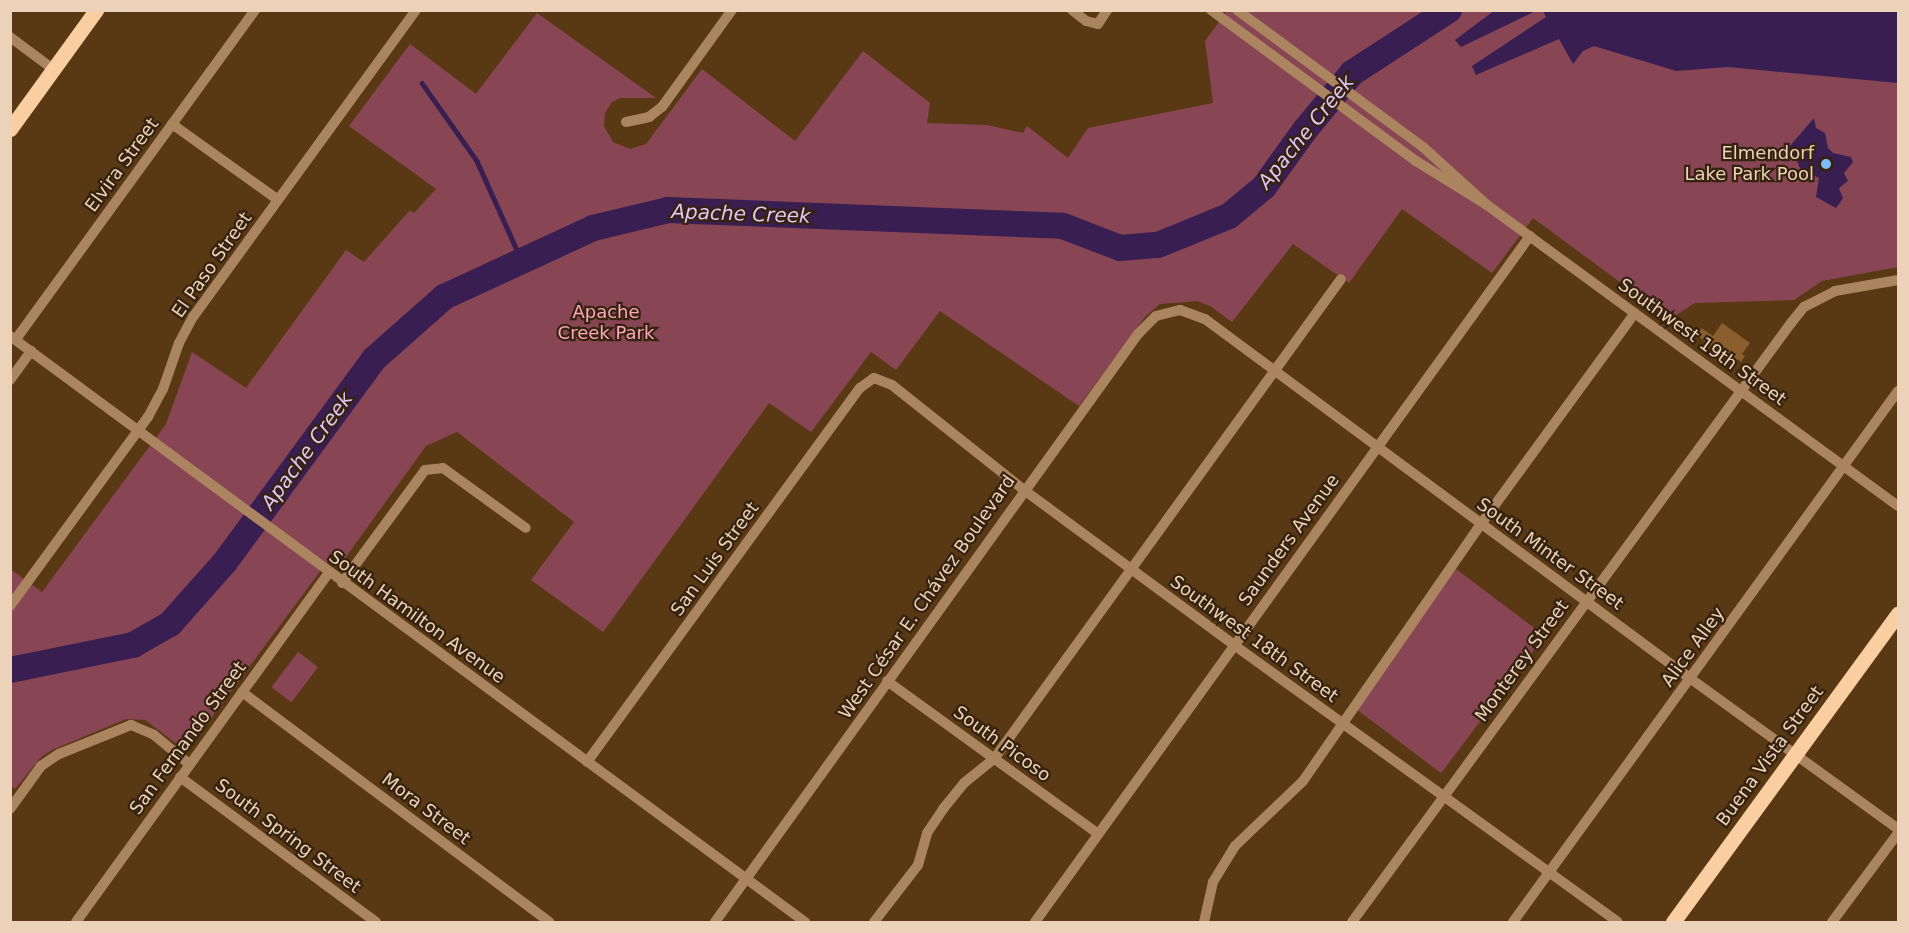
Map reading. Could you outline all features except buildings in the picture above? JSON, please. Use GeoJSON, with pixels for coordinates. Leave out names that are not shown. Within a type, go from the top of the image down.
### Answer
{"type":"FeatureCollection","features":[{"type":"Feature","properties":{"kind":"main road"},"geometry":{"type":"LineString","coordinates":[[10,129],[96,10]]}},
{"type":"Feature","properties":{"kind":"main road","name":"Buena Vista Street"},"geometry":{"type":"LineString","coordinates":[[1673,922],[1899,613]]}},
{"type":"Feature","properties":{"kind":"street","name":"Elvira Street"},"geometry":{"type":"LineString","coordinates":[[13,338],[255,10]]}},
{"type":"Feature","properties":{"kind":"street","name":"El Paso Street"},"geometry":{"type":"LineString","coordinates":[[10,606],[139,430],[163,389],[179,343],[193,317],[416,10]]}},
{"type":"Feature","properties":{"kind":"street"},"geometry":{"type":"LineString","coordinates":[[626,122],[649,117],[662,106],[732,10]]}},
{"type":"Feature","properties":{"kind":"street"},"geometry":{"type":"LineString","coordinates":[[1072,10],[1086,21],[1098,24],[1107,10]]}},
{"type":"Feature","properties":{"kind":"street","name":"Southwest 19th Street"},"geometry":{"type":"LineString","coordinates":[[1211,10],[1369,128],[1416,161],[1487,205],[1899,506]]}},
{"type":"Feature","properties":{"kind":"street","name":"Southwest 19th Street"},"geometry":{"type":"LineString","coordinates":[[1237,10],[1423,147],[1487,205]]}},
{"type":"Feature","properties":{"kind":"street"},"geometry":{"type":"LineString","coordinates":[[10,37],[53,69]]}},
{"type":"Feature","properties":{"kind":"street"},"geometry":{"type":"LineString","coordinates":[[172,124],[278,200]]}},
{"type":"Feature","properties":{"kind":"street","name":"Saunders Avenue"},"geometry":{"type":"LineString","coordinates":[[1035,922],[1530,236]]}},
{"type":"Feature","properties":{"kind":"street"},"geometry":{"type":"LineString","coordinates":[[874,922],[918,865],[927,832],[943,809],[964,783],[994,759],[1341,279]]}},
{"type":"Feature","properties":{"kind":"street","name":"Monterey Street"},"geometry":{"type":"LineString","coordinates":[[1352,922],[1740,390],[1804,307],[1835,291],[1899,280]]}},
{"type":"Feature","properties":{"kind":"street","name":"South Minter Street"},"geometry":{"type":"LineString","coordinates":[[1180,310],[1205,319],[1376,448],[1899,831]]}},
{"type":"Feature","properties":{"kind":"street","name":"West César E. Chávez Boulevard"},"geometry":{"type":"LineString","coordinates":[[715,922],[1143,327],[1156,316],[1180,310]]}},
{"type":"Feature","properties":{"kind":"street"},"geometry":{"type":"LineString","coordinates":[[1204,922],[1213,882],[1235,846],[1303,781],[1341,722],[1481,524],[1635,313]]}},
{"type":"Feature","properties":{"kind":"street","name":"South Hamilton Avenue"},"geometry":{"type":"LineString","coordinates":[[13,338],[805,922]]}},
{"type":"Feature","properties":{"kind":"street"},"geometry":{"type":"LineString","coordinates":[[10,380],[31,351]]}},
{"type":"Feature","properties":{"kind":"street","name":"Southwest 18th Street"},"geometry":{"type":"LineString","coordinates":[[874,378],[892,385],[1024,490],[1234,645],[1618,922]]}},
{"type":"Feature","properties":{"kind":"street","name":"San Luis Street"},"geometry":{"type":"LineString","coordinates":[[587,762],[860,388],[874,378]]}},
{"type":"Feature","properties":{"kind":"street","name":"Alice Alley"},"geometry":{"type":"LineString","coordinates":[[1513,922],[1899,391]]}},
{"type":"Feature","properties":{"kind":"street"},"geometry":{"type":"LineString","coordinates":[[342,582],[425,470],[443,468],[526,528]]}},
{"type":"Feature","properties":{"kind":"street","name":"San Fernando Street"},"geometry":{"type":"LineString","coordinates":[[76,922],[329,573]]}},
{"type":"Feature","properties":{"kind":"street","name":"South Picoso"},"geometry":{"type":"LineString","coordinates":[[887,681],[1098,834]]}},
{"type":"Feature","properties":{"kind":"street","name":"Mora Street"},"geometry":{"type":"LineString","coordinates":[[242,692],[549,922]]}},
{"type":"Feature","properties":{"kind":"street"},"geometry":{"type":"LineString","coordinates":[[10,809],[41,766],[59,754],[131,725],[154,735],[189,764]]}},
{"type":"Feature","properties":{"kind":"street","name":"South Spring Street"},"geometry":{"type":"LineString","coordinates":[[180,777],[376,922]]}},
{"type":"Feature","properties":{"kind":"street"},"geometry":{"type":"LineString","coordinates":[[1832,922],[1899,831]]}},
{"type":"Feature","properties":{"kind":"green space","name":"Apache Creek Park"},"geometry":{"type":"Polygon","coordinates":[[[1227,11],[1898,11],[1898,267],[1822,281],[1794,300],[1695,303],[1670,319],[1533,218],[1492,273],[1402,209],[1349,283],[1293,244],[1232,322],[1210,306],[1197,301],[1160,304],[1145,317],[1079,406],[940,311],[896,370],[871,352],[811,432],[769,403],[603,632],[531,580],[574,522],[457,432],[426,446],[343,561],[333,554],[192,744],[184,749],[145,720],[126,719],[52,750],[41,757],[15,789],[10,785],[10,569],[42,592],[166,424],[192,352],[246,388],[346,250],[364,262],[410,210],[414,213],[436,189],[349,126],[410,44],[476,94],[537,13],[656,98],[620,98],[612,102],[605,113],[604,126],[613,142],[630,149],[646,144],[702,69],[795,141],[863,51],[930,103],[927,123],[987,125],[1023,133],[1027,126],[1068,158],[1088,128],[1213,103],[1205,41],[1227,11]]]}},
{"type":"Feature","properties":{"kind":"green space"},"geometry":{"type":"Polygon","coordinates":[[[1456,569],[1545,636],[1441,773],[1352,706],[1456,569]]]}},
{"type":"Feature","properties":{"kind":"green space"},"geometry":{"type":"Polygon","coordinates":[[[298,652],[318,667],[291,702],[272,687],[298,652]]]}},
{"type":"Feature","properties":{"kind":"shaded area"},"geometry":{"type":"Polygon","coordinates":[[[1495,10],[1536,11],[1461,47],[1455,40],[1495,10]]]}},
{"type":"Feature","properties":{"kind":"shaded area"},"geometry":{"type":"Polygon","coordinates":[[[1543,11],[1898,11],[1898,83],[1728,67],[1676,71],[1594,46],[1583,51],[1573,64],[1559,39],[1476,75],[1472,66],[1546,17],[1543,11]]]}},
{"type":"Feature","properties":{"kind":"shaded area","name":"Elmendorf Lake Park Pool"},"geometry":{"type":"Polygon","coordinates":[[[1814,118],[1816,128],[1825,133],[1828,148],[1833,153],[1851,157],[1853,162],[1844,173],[1848,181],[1839,188],[1843,198],[1836,208],[1816,197],[1819,178],[1800,168],[1795,156],[1783,154],[1814,118]]]}},
{"type":"Feature","properties":{"kind":"waterway","name":"Apache Creek"},"geometry":{"type":"LineString","coordinates":[[10,670],[133,645],[170,624],[225,562],[374,359],[444,297],[593,228],[668,210],[1063,226],[1120,248],[1158,245],[1229,216],[1264,187],[1305,130],[1352,73],[1449,10]]}},
{"type":"Feature","properties":{"kind":"waterway"},"geometry":{"type":"LineString","coordinates":[[422,83],[477,161],[522,261]]}},
{"type":"Feature","properties":{"kind":"place","name":"Elmendorf Lake Park Pool"},"geometry":{"type":"Point","coordinates":[1826,164]}}]}
